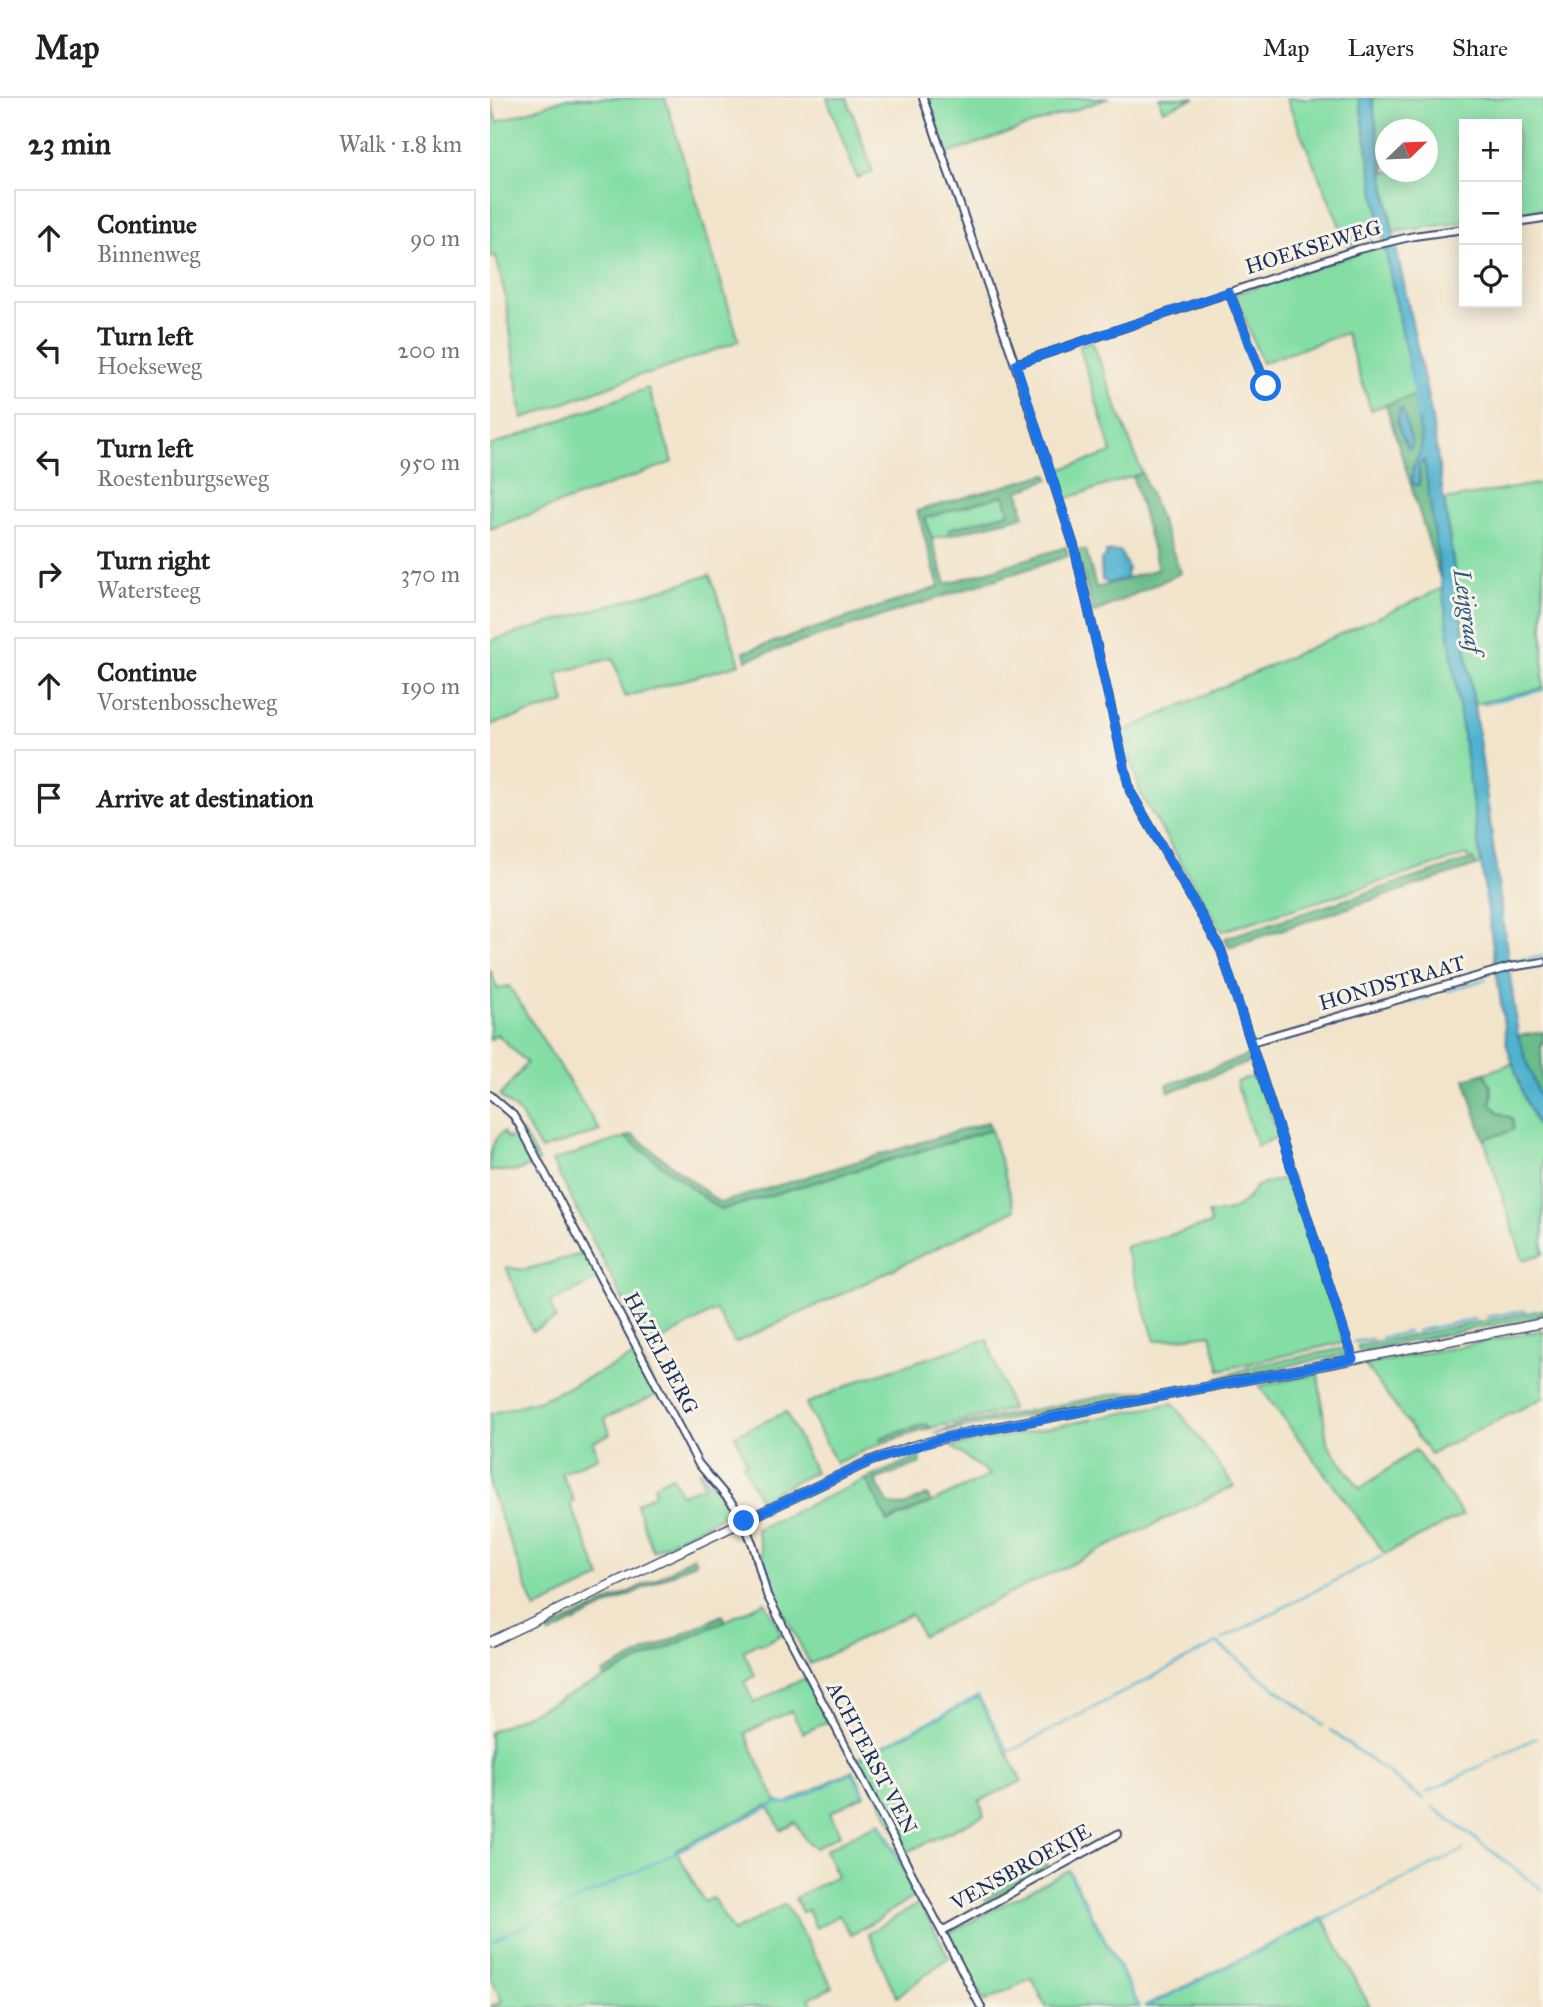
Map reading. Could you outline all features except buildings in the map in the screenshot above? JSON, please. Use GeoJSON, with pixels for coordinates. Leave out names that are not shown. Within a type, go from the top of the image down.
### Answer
{"type":"FeatureCollection","features":[{"type":"Feature","properties":{"kind":"street"},"geometry":{"type":"LineString","coordinates":[[923,98],[1016,364],[1074,546],[1130,791],[1221,950],[1353,1359]]}},
{"type":"Feature","properties":{"kind":"street"},"geometry":{"type":"LineString","coordinates":[[1522,221],[1543,218]]}},
{"type":"Feature","properties":{"kind":"street","name":"HOEKSEWEG"},"geometry":{"type":"LineString","coordinates":[[1016,364],[1380,243],[1459,230]]}},
{"type":"Feature","properties":{"kind":"street"},"geometry":{"type":"LineString","coordinates":[[1229,292],[1266,386]]}},
{"type":"Feature","properties":{"kind":"street","name":"HONDSTRAAT"},"geometry":{"type":"LineString","coordinates":[[1251,1042],[1494,971],[1543,962]]}},
{"type":"Feature","properties":{"kind":"street","name":"HAZELBERG"},"geometry":{"type":"LineString","coordinates":[[490,1095],[513,1115],[520,1126],[698,1463],[734,1504],[744,1521]]}},
{"type":"Feature","properties":{"kind":"street"},"geometry":{"type":"LineString","coordinates":[[490,1642],[870,1461],[943,1438],[1543,1323]]}},
{"type":"Feature","properties":{"kind":"street","name":"ACHTERST VEN"},"geometry":{"type":"LineString","coordinates":[[744,1521],[767,1595],[981,2007]]}},
{"type":"Feature","properties":{"kind":"street","name":"VENSBROEKJE"},"geometry":{"type":"LineString","coordinates":[[942,1931],[1118,1834]]}},
{"type":"Feature","properties":{"kind":"green space"},"geometry":{"type":"Polygon","coordinates":[[[567,98],[665,98],[739,341],[522,419],[506,299],[496,256],[490,257],[490,99],[497,122],[567,98]]]}},
{"type":"Feature","properties":{"kind":"green space"},"geometry":{"type":"Polygon","coordinates":[[[827,98],[847,98],[873,172],[857,178],[827,98]]]}},
{"type":"Feature","properties":{"kind":"green space"},"geometry":{"type":"Polygon","coordinates":[[[927,98],[1109,98],[947,154],[927,98]]]}},
{"type":"Feature","properties":{"kind":"green space"},"geometry":{"type":"Polygon","coordinates":[[[1159,98],[1195,98],[1163,110],[1159,98]]]}},
{"type":"Feature","properties":{"kind":"green space"},"geometry":{"type":"Polygon","coordinates":[[[1286,98],[1359,98],[1382,234],[1348,245],[1286,98]]]}},
{"type":"Feature","properties":{"kind":"green space"},"geometry":{"type":"Polygon","coordinates":[[[1372,98],[1543,98],[1543,210],[1522,213],[1522,119],[1459,119],[1459,223],[1393,232],[1385,182],[1438,182],[1438,119],[1375,119],[1372,98]]]}},
{"type":"Feature","properties":{"kind":"green space"},"geometry":{"type":"Polygon","coordinates":[[[1384,245],[1415,395],[1371,410],[1346,333],[1262,363],[1235,294],[1384,245]]]}},
{"type":"Feature","properties":{"kind":"green space"},"geometry":{"type":"Polygon","coordinates":[[[1092,341],[1142,473],[1065,499],[1056,471],[1112,453],[1079,345],[1092,341]]]}},
{"type":"Feature","properties":{"kind":"green space"},"geometry":{"type":"Polygon","coordinates":[[[648,388],[673,462],[490,529],[490,446],[648,388]]]}},
{"type":"Feature","properties":{"kind":"green space"},"geometry":{"type":"Polygon","coordinates":[[[1415,395],[1422,444],[1412,469],[1420,482],[1419,465],[1424,460],[1443,588],[1386,405],[1415,395]],[[1402,409],[1397,423],[1407,447],[1412,447],[1402,409]]]}},
{"type":"Feature","properties":{"kind":"green space"},"geometry":{"type":"Polygon","coordinates":[[[1142,473],[1181,573],[1093,613],[1077,550],[1086,550],[1096,588],[1158,569],[1133,477],[1142,473]]]}},
{"type":"Feature","properties":{"kind":"green space"},"geometry":{"type":"Polygon","coordinates":[[[1047,474],[1049,479],[1019,491],[1024,516],[949,535],[949,529],[1009,513],[1004,495],[925,518],[946,584],[1066,547],[1068,556],[746,660],[744,652],[939,587],[917,511],[1047,474]]]}},
{"type":"Feature","properties":{"kind":"green space"},"geometry":{"type":"Polygon","coordinates":[[[1543,483],[1543,688],[1474,704],[1444,500],[1543,483]]]}},
{"type":"Feature","properties":{"kind":"green space"},"geometry":{"type":"Polygon","coordinates":[[[1004,495],[1009,513],[949,529],[949,535],[932,539],[925,517],[1004,495]]]}},
{"type":"Feature","properties":{"kind":"green space"},"geometry":{"type":"Polygon","coordinates":[[[710,575],[740,664],[625,697],[613,658],[557,673],[565,703],[490,725],[490,641],[710,575]]]}},
{"type":"Feature","properties":{"kind":"green space"},"geometry":{"type":"Polygon","coordinates":[[[1443,588],[1481,864],[1476,866],[1473,859],[1469,860],[1467,855],[1222,931],[1142,797],[1122,732],[1443,588]]]}},
{"type":"Feature","properties":{"kind":"green space"},"geometry":{"type":"Polygon","coordinates":[[[1473,859],[1476,866],[1229,947],[1225,938],[1473,859]]]}},
{"type":"Feature","properties":{"kind":"green space"},"geometry":{"type":"Polygon","coordinates":[[[490,969],[497,989],[509,986],[600,1131],[541,1150],[520,1114],[500,1096],[527,1063],[497,1034],[490,1040],[490,969]]]}},
{"type":"Feature","properties":{"kind":"green space"},"geometry":{"type":"Polygon","coordinates":[[[1543,1032],[1543,1044],[1541,1043],[1543,1108],[1518,1036],[1543,1032]]]}},
{"type":"Feature","properties":{"kind":"green space"},"geometry":{"type":"Polygon","coordinates":[[[1251,1054],[1253,1061],[1169,1092],[1167,1085],[1251,1054]]]}},
{"type":"Feature","properties":{"kind":"green space"},"geometry":{"type":"Polygon","coordinates":[[[1513,1063],[1524,1097],[1543,1139],[1543,1254],[1523,1260],[1484,1139],[1511,1131],[1512,1118],[1499,1113],[1491,1104],[1492,1092],[1485,1073],[1513,1063]]]}},
{"type":"Feature","properties":{"kind":"green space"},"geometry":{"type":"Polygon","coordinates":[[[1485,1073],[1491,1087],[1491,1104],[1499,1113],[1512,1118],[1514,1128],[1484,1139],[1465,1079],[1485,1073]]]}},
{"type":"Feature","properties":{"kind":"green space"},"geometry":{"type":"Polygon","coordinates":[[[1259,1077],[1278,1137],[1257,1146],[1236,1082],[1259,1077]]]}},
{"type":"Feature","properties":{"kind":"green space"},"geometry":{"type":"Polygon","coordinates":[[[988,1122],[991,1130],[720,1210],[625,1137],[633,1135],[720,1203],[988,1122]]]}},
{"type":"Feature","properties":{"kind":"green space"},"geometry":{"type":"Polygon","coordinates":[[[521,1130],[539,1162],[517,1171],[490,1171],[495,1140],[503,1132],[508,1139],[521,1130]]]}},
{"type":"Feature","properties":{"kind":"green space"},"geometry":{"type":"Polygon","coordinates":[[[991,1130],[1015,1210],[735,1343],[716,1310],[648,1348],[552,1161],[625,1137],[721,1210],[991,1130]]]}},
{"type":"Feature","properties":{"kind":"green space"},"geometry":{"type":"Polygon","coordinates":[[[1291,1176],[1344,1342],[1220,1370],[1211,1334],[1155,1341],[1125,1247],[1211,1224],[1208,1213],[1230,1210],[1247,1199],[1256,1186],[1291,1176]]]}},
{"type":"Feature","properties":{"kind":"green space"},"geometry":{"type":"Polygon","coordinates":[[[585,1253],[599,1279],[550,1303],[556,1319],[532,1331],[506,1267],[524,1270],[585,1253]]]}},
{"type":"Feature","properties":{"kind":"green space"},"geometry":{"type":"Polygon","coordinates":[[[1543,1310],[1543,1315],[1359,1351],[1358,1346],[1543,1310]]]}},
{"type":"Feature","properties":{"kind":"green space"},"geometry":{"type":"Polygon","coordinates":[[[1543,1330],[1543,1398],[1430,1454],[1365,1365],[1543,1330]]]}},
{"type":"Feature","properties":{"kind":"green space"},"geometry":{"type":"Polygon","coordinates":[[[987,1339],[1011,1409],[931,1428],[926,1424],[881,1439],[882,1443],[836,1463],[806,1404],[863,1379],[987,1339]]]}},
{"type":"Feature","properties":{"kind":"green space"},"geometry":{"type":"Polygon","coordinates":[[[1346,1348],[1347,1354],[1214,1380],[1251,1367],[1346,1348]]]}},
{"type":"Feature","properties":{"kind":"green space"},"geometry":{"type":"Polygon","coordinates":[[[638,1354],[659,1394],[605,1418],[610,1434],[593,1442],[598,1457],[561,1473],[574,1500],[570,1504],[601,1578],[535,1609],[490,1489],[490,1414],[543,1399],[638,1354]]]}},
{"type":"Feature","properties":{"kind":"green space"},"geometry":{"type":"Polygon","coordinates":[[[1318,1374],[1327,1443],[1360,1489],[1415,1450],[1463,1515],[1385,1554],[1259,1386],[1318,1374]]]}},
{"type":"Feature","properties":{"kind":"green space"},"geometry":{"type":"Polygon","coordinates":[[[1174,1388],[934,1434],[961,1424],[1119,1393],[1174,1388]]]}},
{"type":"Feature","properties":{"kind":"green space"},"geometry":{"type":"Polygon","coordinates":[[[1173,1403],[1234,1486],[922,1636],[911,1614],[810,1664],[770,1585],[756,1529],[866,1479],[889,1522],[990,1475],[952,1447],[1173,1403]]]}},
{"type":"Feature","properties":{"kind":"green space"},"geometry":{"type":"Polygon","coordinates":[[[786,1412],[815,1472],[759,1499],[743,1464],[747,1462],[735,1435],[786,1412]]]}},
{"type":"Feature","properties":{"kind":"green space"},"geometry":{"type":"Polygon","coordinates":[[[926,1424],[931,1428],[882,1443],[880,1438],[926,1424]]]}},
{"type":"Feature","properties":{"kind":"green space"},"geometry":{"type":"Polygon","coordinates":[[[919,1456],[921,1463],[875,1480],[888,1503],[904,1505],[927,1495],[931,1502],[888,1522],[866,1479],[919,1456]]]}},
{"type":"Feature","properties":{"kind":"green space"},"geometry":{"type":"Polygon","coordinates":[[[698,1470],[734,1510],[653,1551],[636,1504],[655,1494],[654,1485],[672,1476],[681,1495],[704,1486],[698,1470]]]}},
{"type":"Feature","properties":{"kind":"green space"},"geometry":{"type":"Polygon","coordinates":[[[693,1556],[696,1562],[549,1635],[547,1631],[660,1577],[693,1556]]]}},
{"type":"Feature","properties":{"kind":"green space"},"geometry":{"type":"Polygon","coordinates":[[[765,1602],[782,1634],[743,1651],[755,1676],[744,1682],[754,1703],[805,1678],[827,1722],[803,1733],[791,1711],[745,1733],[776,1801],[785,1804],[853,1770],[865,1795],[830,1813],[840,1834],[815,1848],[806,1840],[795,1822],[781,1830],[768,1805],[676,1850],[704,1902],[713,1898],[733,1932],[785,1904],[833,1987],[809,1998],[813,2007],[490,2007],[502,2001],[490,1976],[490,1732],[765,1602]]]}},
{"type":"Feature","properties":{"kind":"green space"},"geometry":{"type":"Polygon","coordinates":[[[722,1615],[725,1621],[604,1678],[602,1673],[722,1615]]]}},
{"type":"Feature","properties":{"kind":"green space"},"geometry":{"type":"Polygon","coordinates":[[[978,1697],[1022,1781],[979,1801],[985,1815],[907,1852],[859,1759],[978,1697]]]}},
{"type":"Feature","properties":{"kind":"green space"},"geometry":{"type":"Polygon","coordinates":[[[880,1822],[916,1892],[915,1896],[851,1935],[839,1915],[816,1928],[808,1910],[802,1912],[795,1898],[837,1876],[825,1850],[880,1822]]]}},
{"type":"Feature","properties":{"kind":"green space"},"geometry":{"type":"Polygon","coordinates":[[[1045,1861],[1049,1868],[986,1901],[983,1893],[1045,1861]]]}},
{"type":"Feature","properties":{"kind":"green space"},"geometry":{"type":"Polygon","coordinates":[[[1069,1870],[1140,2007],[1046,2007],[1032,1978],[984,2002],[949,1933],[1069,1870]]]}},
{"type":"Feature","properties":{"kind":"green space"},"geometry":{"type":"Polygon","coordinates":[[[920,1903],[949,1957],[897,1997],[868,1933],[920,1903]]]}},
{"type":"Feature","properties":{"kind":"green space"},"geometry":{"type":"Polygon","coordinates":[[[1323,1918],[1370,2007],[1144,2007],[1323,1918]]]}},
{"type":"Feature","properties":{"kind":"water"},"geometry":{"type":"Polygon","coordinates":[[[1359,98],[1372,98],[1375,119],[1375,182],[1385,182],[1431,413],[1480,746],[1518,1036],[1543,1108],[1543,1139],[1524,1097],[1507,1046],[1424,460],[1419,465],[1419,485],[1413,485],[1412,479],[1422,444],[1359,98]]]}},
{"type":"Feature","properties":{"kind":"water"},"geometry":{"type":"Polygon","coordinates":[[[1400,409],[1412,444],[1410,449],[1397,423],[1400,409]]]}},
{"type":"Feature","properties":{"kind":"water"},"geometry":{"type":"Polygon","coordinates":[[[1120,551],[1128,568],[1125,579],[1109,583],[1102,580],[1101,560],[1106,557],[1106,552],[1120,551]]]}},
{"type":"Feature","properties":{"kind":"waterway","name":"Leijgraaf"},"geometry":{"type":"LineString","coordinates":[[1408,359],[1418,418]]}},
{"type":"Feature","properties":{"kind":"waterway"},"geometry":{"type":"LineString","coordinates":[[1483,704],[1543,690]]}},
{"type":"Feature","properties":{"kind":"waterway"},"geometry":{"type":"LineString","coordinates":[[1514,961],[1543,956]]}},
{"type":"Feature","properties":{"kind":"waterway"},"geometry":{"type":"LineString","coordinates":[[1448,991],[1486,979]]}},
{"type":"Feature","properties":{"kind":"waterway"},"geometry":{"type":"LineString","coordinates":[[1402,1005],[1429,997]]}},
{"type":"Feature","properties":{"kind":"waterway"},"geometry":{"type":"LineString","coordinates":[[1260,1048],[1362,1017]]}},
{"type":"Feature","properties":{"kind":"waterway"},"geometry":{"type":"LineString","coordinates":[[1487,1317],[1526,1310]]}},
{"type":"Feature","properties":{"kind":"waterway"},"geometry":{"type":"LineString","coordinates":[[1417,1331],[1476,1319]]}},
{"type":"Feature","properties":{"kind":"waterway"},"geometry":{"type":"LineString","coordinates":[[1382,1338],[1408,1332]]}},
{"type":"Feature","properties":{"kind":"waterway"},"geometry":{"type":"LineString","coordinates":[[1354,1342],[1372,1339]]}},
{"type":"Feature","properties":{"kind":"waterway"},"geometry":{"type":"LineString","coordinates":[[1223,1639],[1382,1556]]}},
{"type":"Feature","properties":{"kind":"waterway"},"geometry":{"type":"LineString","coordinates":[[859,1758],[978,1696],[1009,1752],[1217,1643],[1323,1725]]}},
{"type":"Feature","properties":{"kind":"waterway"},"geometry":{"type":"LineString","coordinates":[[1330,1730],[1423,1799]]}},
{"type":"Feature","properties":{"kind":"waterway"},"geometry":{"type":"LineString","coordinates":[[1426,1793],[1536,1738]]}},
{"type":"Feature","properties":{"kind":"waterway"},"geometry":{"type":"LineString","coordinates":[[490,1942],[777,1803],[788,1804],[852,1773],[863,1793]]}},
{"type":"Feature","properties":{"kind":"waterway"},"geometry":{"type":"LineString","coordinates":[[1433,1807],[1543,1890]]}},
{"type":"Feature","properties":{"kind":"waterway"},"geometry":{"type":"LineString","coordinates":[[880,1825],[901,1865]]}},
{"type":"Feature","properties":{"kind":"waterway"},"geometry":{"type":"LineString","coordinates":[[1147,2007],[1463,1850]]}},
{"type":"Feature","properties":{"kind":"waterway"},"geometry":{"type":"LineString","coordinates":[[903,1869],[915,1892]]}},
{"type":"Feature","properties":{"kind":"waterway"},"geometry":{"type":"LineString","coordinates":[[1069,1873],[1139,2007]]}},
{"type":"Feature","properties":{"kind":"route"},"geometry":{"type":"LineString","coordinates":[[744,1521],[870,1461],[943,1438],[1353,1359],[1221,950],[1130,791],[1074,546],[1016,364],[1229,292],[1266,386]]}}]}
